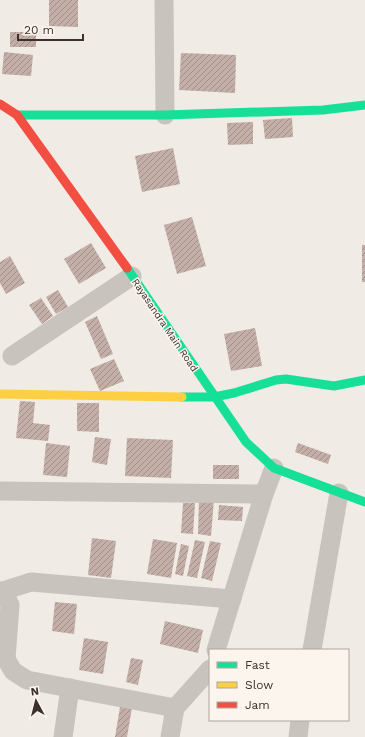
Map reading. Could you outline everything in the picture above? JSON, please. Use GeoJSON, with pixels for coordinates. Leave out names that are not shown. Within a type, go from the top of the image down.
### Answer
{"type":"FeatureCollection","features":[{"type":"Feature","properties":{"kind":"street"},"geometry":{"type":"LineString","coordinates":[[164,0],[165,114]]}},
{"type":"Feature","properties":{"kind":"street","name":"Rayasandra Main Road"},"geometry":{"type":"LineString","coordinates":[[0,104],[17,115],[132,276],[246,442],[274,468],[365,502]]}},
{"type":"Feature","properties":{"kind":"street"},"geometry":{"type":"LineString","coordinates":[[17,115],[61,116],[323,110],[365,105]]}},
{"type":"Feature","properties":{"kind":"street"},"geometry":{"type":"LineString","coordinates":[[12,356],[132,276]]}},
{"type":"Feature","properties":{"kind":"street"},"geometry":{"type":"LineString","coordinates":[[0,394],[214,396],[234,393],[276,380],[286,379],[334,386],[365,380]]}},
{"type":"Feature","properties":{"kind":"street"},"geometry":{"type":"LineString","coordinates":[[216,649],[264,494],[274,468]]}},
{"type":"Feature","properties":{"kind":"street"},"geometry":{"type":"LineString","coordinates":[[0,491],[264,494]]}},
{"type":"Feature","properties":{"kind":"street"},"geometry":{"type":"LineString","coordinates":[[312,649],[339,493]]}},
{"type":"Feature","properties":{"kind":"street"},"geometry":{"type":"LineString","coordinates":[[175,708],[27,680],[13,671],[6,659],[10,605],[2,591],[30,582],[232,600]]}},
{"type":"Feature","properties":{"kind":"street"},"geometry":{"type":"LineString","coordinates":[[170,737],[175,708],[209,670]]}},
{"type":"Feature","properties":{"kind":"street"},"geometry":{"type":"LineString","coordinates":[[63,737],[70,688]]}},
{"type":"Feature","properties":{"kind":"street"},"geometry":{"type":"LineString","coordinates":[[298,737],[300,721]]}},
{"type":"Feature","properties":{"kind":"building"},"geometry":{"type":"Polygon","coordinates":[[[49,0],[78,0],[78,27],[49,26],[49,0]]]}},
{"type":"Feature","properties":{"kind":"building"},"geometry":{"type":"Polygon","coordinates":[[[10,32],[36,32],[36,47],[10,47],[10,32]]]}},
{"type":"Feature","properties":{"kind":"building"},"geometry":{"type":"Polygon","coordinates":[[[4,52],[33,55],[31,76],[2,74],[4,52]]]}},
{"type":"Feature","properties":{"kind":"building"},"geometry":{"type":"Polygon","coordinates":[[[181,53],[236,55],[235,93],[179,90],[181,53]]]}},
{"type":"Feature","properties":{"kind":"building"},"geometry":{"type":"Polygon","coordinates":[[[292,118],[293,137],[265,139],[263,120],[292,118]]]}},
{"type":"Feature","properties":{"kind":"building"},"geometry":{"type":"Polygon","coordinates":[[[253,122],[253,144],[228,145],[227,123],[253,122]]]}},
{"type":"Feature","properties":{"kind":"building"},"geometry":{"type":"Polygon","coordinates":[[[173,148],[180,184],[142,192],[135,156],[173,148]]]}},
{"type":"Feature","properties":{"kind":"building"},"geometry":{"type":"Polygon","coordinates":[[[192,217],[206,266],[177,274],[164,225],[192,217]]]}},
{"type":"Feature","properties":{"kind":"building"},"geometry":{"type":"Polygon","coordinates":[[[91,243],[106,268],[79,284],[64,259],[91,243]]]}},
{"type":"Feature","properties":{"kind":"building"},"geometry":{"type":"Polygon","coordinates":[[[362,245],[365,245],[365,282],[362,282],[362,245]]]}},
{"type":"Feature","properties":{"kind":"building"},"geometry":{"type":"Polygon","coordinates":[[[10,256],[25,283],[6,294],[0,283],[0,262],[10,256]]]}},
{"type":"Feature","properties":{"kind":"building"},"geometry":{"type":"Polygon","coordinates":[[[58,290],[68,307],[56,314],[46,297],[58,290]]]}},
{"type":"Feature","properties":{"kind":"building"},"geometry":{"type":"Polygon","coordinates":[[[41,298],[53,316],[42,324],[29,305],[41,298]]]}},
{"type":"Feature","properties":{"kind":"building"},"geometry":{"type":"Polygon","coordinates":[[[97,316],[113,354],[101,359],[85,322],[97,316]]]}},
{"type":"Feature","properties":{"kind":"building"},"geometry":{"type":"Polygon","coordinates":[[[255,328],[262,366],[231,371],[224,334],[255,328]]]}},
{"type":"Feature","properties":{"kind":"building"},"geometry":{"type":"Polygon","coordinates":[[[114,359],[124,381],[100,391],[90,369],[114,359]]]}},
{"type":"Feature","properties":{"kind":"building"},"geometry":{"type":"Polygon","coordinates":[[[20,401],[35,402],[33,423],[50,425],[48,441],[16,438],[20,401]]]}},
{"type":"Feature","properties":{"kind":"building"},"geometry":{"type":"Polygon","coordinates":[[[77,403],[99,403],[99,432],[77,431],[77,403]]]}},
{"type":"Feature","properties":{"kind":"building"},"geometry":{"type":"Polygon","coordinates":[[[95,437],[111,439],[107,465],[92,462],[95,437]]]}},
{"type":"Feature","properties":{"kind":"building"},"geometry":{"type":"Polygon","coordinates":[[[127,438],[173,440],[171,478],[125,476],[127,438]]]}},
{"type":"Feature","properties":{"kind":"building"},"geometry":{"type":"Polygon","coordinates":[[[46,443],[70,446],[67,477],[43,475],[46,443]]]}},
{"type":"Feature","properties":{"kind":"building"},"geometry":{"type":"Polygon","coordinates":[[[298,443],[331,455],[328,464],[295,452],[298,443]]]}},
{"type":"Feature","properties":{"kind":"building"},"geometry":{"type":"Polygon","coordinates":[[[213,465],[239,465],[239,479],[213,479],[213,465]]]}},
{"type":"Feature","properties":{"kind":"building"},"geometry":{"type":"Polygon","coordinates":[[[214,499],[211,536],[198,534],[199,500],[214,499]]]}},
{"type":"Feature","properties":{"kind":"building"},"geometry":{"type":"Polygon","coordinates":[[[183,503],[195,503],[193,534],[181,533],[183,503]]]}},
{"type":"Feature","properties":{"kind":"building"},"geometry":{"type":"Polygon","coordinates":[[[219,505],[243,507],[242,521],[218,520],[219,505]]]}},
{"type":"Feature","properties":{"kind":"building"},"geometry":{"type":"Polygon","coordinates":[[[92,538],[116,541],[111,578],[88,575],[92,538]]]}},
{"type":"Feature","properties":{"kind":"building"},"geometry":{"type":"Polygon","coordinates":[[[153,539],[177,543],[171,578],[147,574],[153,539]]]}},
{"type":"Feature","properties":{"kind":"building"},"geometry":{"type":"Polygon","coordinates":[[[195,540],[205,542],[197,578],[187,576],[195,540]]]}},
{"type":"Feature","properties":{"kind":"building"},"geometry":{"type":"Polygon","coordinates":[[[210,541],[221,543],[212,581],[201,578],[210,541]]]}},
{"type":"Feature","properties":{"kind":"building"},"geometry":{"type":"Polygon","coordinates":[[[181,544],[189,546],[183,576],[175,574],[181,544]]]}},
{"type":"Feature","properties":{"kind":"building"},"geometry":{"type":"Polygon","coordinates":[[[55,602],[77,604],[74,634],[52,631],[55,602]]]}},
{"type":"Feature","properties":{"kind":"building"},"geometry":{"type":"Polygon","coordinates":[[[165,621],[203,630],[198,653],[160,644],[165,621]]]}},
{"type":"Feature","properties":{"kind":"building"},"geometry":{"type":"Polygon","coordinates":[[[84,638],[108,642],[103,674],[79,670],[84,638]]]}},
{"type":"Feature","properties":{"kind":"building"},"geometry":{"type":"Polygon","coordinates":[[[131,658],[143,660],[138,685],[126,682],[131,658]]]}},
{"type":"Feature","properties":{"kind":"building"},"geometry":{"type":"Polygon","coordinates":[[[121,701],[133,702],[127,737],[115,737],[121,701]]]}},
{"type":"Feature","properties":{"kind":"traffic: fast"},"geometry":{"type":"LineString","coordinates":[[17,115],[165,115],[323,110],[365,105]]}},
{"type":"Feature","properties":{"kind":"traffic: fast"},"geometry":{"type":"LineString","coordinates":[[127,268],[246,442],[274,468],[365,502]]}},
{"type":"Feature","properties":{"kind":"traffic: fast"},"geometry":{"type":"LineString","coordinates":[[182,397],[214,397],[234,393],[276,380],[286,379],[334,386],[365,380]]}},
{"type":"Feature","properties":{"kind":"traffic: slow"},"geometry":{"type":"LineString","coordinates":[[0,394],[182,397]]}},
{"type":"Feature","properties":{"kind":"traffic: jam"},"geometry":{"type":"LineString","coordinates":[[0,104],[17,115],[127,268]]}}]}
